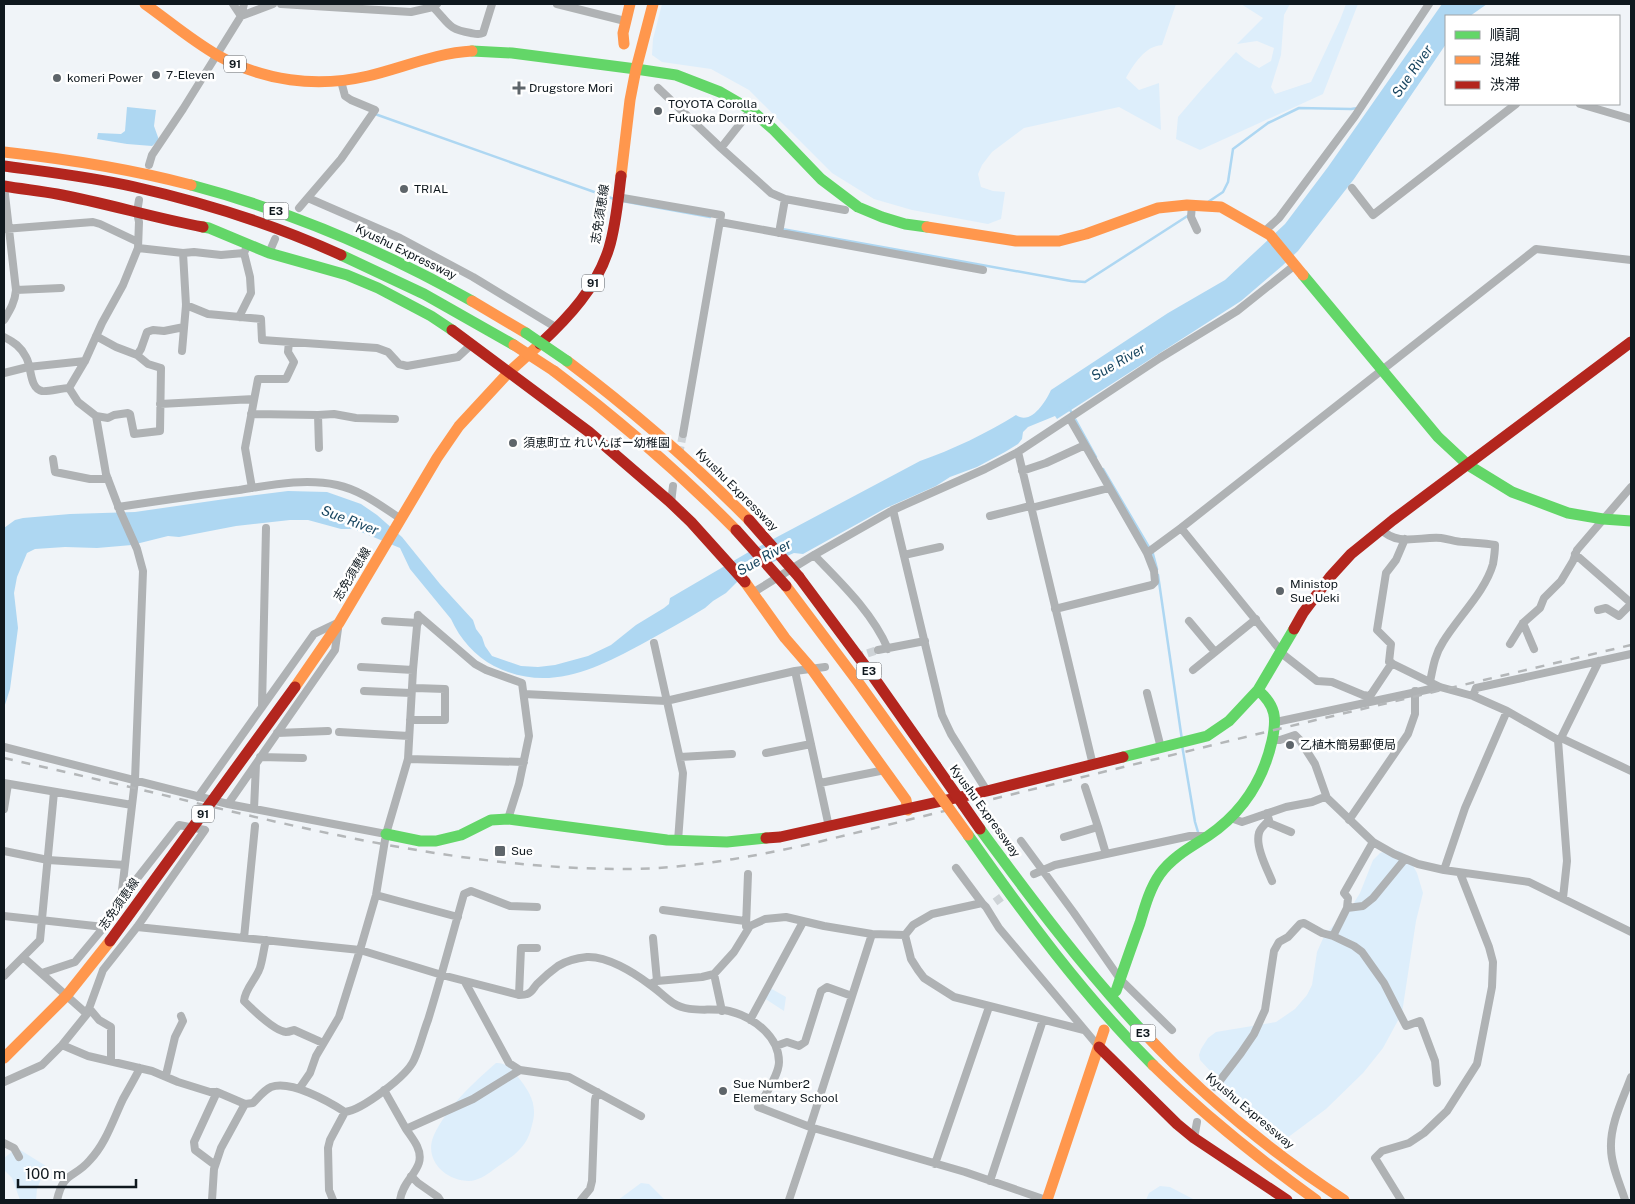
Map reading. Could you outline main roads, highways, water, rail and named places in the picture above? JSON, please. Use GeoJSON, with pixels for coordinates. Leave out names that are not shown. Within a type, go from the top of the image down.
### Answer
{"type":"FeatureCollection","features":[{"type":"Feature","properties":{"kind":"main road","name":"91"},"geometry":{"type":"LineString","coordinates":[[144,4],[216,55],[243,68],[289,81],[308,83],[341,81],[364,77],[449,53],[478,50],[510,52],[636,69]]}},
{"type":"Feature","properties":{"kind":"main road"},"geometry":{"type":"LineString","coordinates":[[624,44],[623,32],[630,4]]}},
{"type":"Feature","properties":{"kind":"main road","name":"志免須恵線"},"geometry":{"type":"LineString","coordinates":[[4,1058],[67,995],[110,941],[248,755],[339,623],[437,458],[459,426],[508,373],[578,307],[590,289],[601,269],[613,232],[630,100],[653,4]]}},
{"type":"Feature","properties":{"kind":"main road"},"geometry":{"type":"LineString","coordinates":[[636,69],[676,75],[720,92],[751,110],[773,129],[821,179],[838,193],[858,207],[905,224],[1016,241],[1043,242],[1059,241],[1086,234],[1158,208],[1192,205],[1221,207],[1268,233],[1438,438],[1468,465],[1512,492],[1568,513],[1603,519],[1631,521]]}},
{"type":"Feature","properties":{"kind":"main road","name":"Kyushu Expressway"},"geometry":{"type":"LineString","coordinates":[[4,152],[71,160],[150,174],[256,204],[323,228],[420,273],[459,294],[526,334],[567,361],[605,390],[694,465],[749,520],[799,577],[872,675],[980,829],[1057,932],[1144,1034],[1193,1082],[1246,1128],[1288,1162],[1344,1200]]}},
{"type":"Feature","properties":{"kind":"main road","name":"E3"},"geometry":{"type":"LineString","coordinates":[[4,166],[135,187],[203,204],[275,227],[404,283],[514,345],[596,402],[683,476],[736,530],[786,586],[858,682],[1045,942],[1082,988],[1133,1045],[1182,1093],[1235,1140],[1316,1200]]}},
{"type":"Feature","properties":{"kind":"main road"},"geometry":{"type":"LineString","coordinates":[[4,186],[58,194],[112,208],[138,206],[169,220],[209,228],[246,249],[269,253],[347,275],[378,288],[431,316],[472,344],[508,373],[589,432],[672,503],[726,559],[752,589],[785,638],[812,668],[906,800],[908,810]]}},
{"type":"Feature","properties":{"kind":"main road"},"geometry":{"type":"LineString","coordinates":[[386,834],[436,841],[461,835],[491,820],[508,819],[678,840],[727,842],[780,837],[908,810],[1093,766],[1207,736],[1233,717],[1258,690],[1303,613],[1330,577],[1351,554],[1381,529],[1631,342]]}},
{"type":"Feature","properties":{"kind":"main road"},"geometry":{"type":"LineString","coordinates":[[1116,991],[1150,892],[1156,880],[1164,869],[1231,818],[1259,779],[1266,762],[1276,722],[1272,706],[1265,695],[1258,690]]}},
{"type":"Feature","properties":{"kind":"main road"},"geometry":{"type":"LineString","coordinates":[[1046,1200],[1104,1030]]}},
{"type":"Feature","properties":{"kind":"main road"},"geometry":{"type":"LineString","coordinates":[[1099,1047],[1177,1124],[1194,1138],[1287,1200]]}},
{"type":"Feature","properties":{"kind":"water","name":"Sue River"},"geometry":{"type":"Polygon","coordinates":[[[1442,4],[1487,4],[1471,15],[1445,15],[1445,45],[1354,179],[1298,251],[1241,301],[1057,419],[1055,416],[1028,427],[1023,432],[1022,439],[1018,444],[1005,452],[977,467],[950,477],[936,486],[886,508],[803,554],[794,553],[745,574],[726,593],[705,608],[624,654],[588,670],[551,678],[533,678],[514,674],[494,666],[469,646],[451,619],[410,569],[400,548],[354,529],[341,529],[308,520],[290,520],[236,526],[179,537],[168,536],[132,545],[97,548],[65,547],[35,549],[27,553],[17,577],[14,593],[18,628],[10,689],[4,708],[4,528],[15,520],[23,518],[135,512],[288,491],[327,492],[361,504],[377,515],[402,537],[440,584],[473,620],[476,629],[492,656],[521,666],[538,667],[555,665],[588,656],[611,645],[636,625],[664,608],[669,604],[670,598],[747,553],[920,461],[969,441],[1016,415],[1022,418],[1032,415],[1042,406],[1051,390],[1168,313],[1225,280],[1285,224],[1328,167],[1442,4]]]}},
{"type":"Feature","properties":{"kind":"water"},"geometry":{"type":"Polygon","coordinates":[[[127,107],[156,110],[154,126],[159,140],[152,146],[97,139],[98,133],[121,134],[125,131],[127,107]]]}},
{"type":"Feature","properties":{"kind":"waterway"},"geometry":{"type":"LineString","coordinates":[[1208,202],[1223,192],[1228,182],[1233,149],[1268,123],[1299,108],[1358,108]]}},
{"type":"Feature","properties":{"kind":"waterway"},"geometry":{"type":"LineString","coordinates":[[375,114],[614,199]]}},
{"type":"Feature","properties":{"kind":"waterway"},"geometry":{"type":"LineString","coordinates":[[622,201],[710,217]]}},
{"type":"Feature","properties":{"kind":"waterway"},"geometry":{"type":"LineString","coordinates":[[782,229],[1085,282],[1189,215]]}},
{"type":"Feature","properties":{"kind":"waterway"},"geometry":{"type":"LineString","coordinates":[[1069,408],[1096,457]]}},
{"type":"Feature","properties":{"kind":"waterway"},"geometry":{"type":"LineString","coordinates":[[1103,469],[1153,554],[1157,569]]}},
{"type":"Feature","properties":{"kind":"waterway"},"geometry":{"type":"LineString","coordinates":[[1158,575],[1182,740]]}},
{"type":"Feature","properties":{"kind":"waterway"},"geometry":{"type":"LineString","coordinates":[[1182,745],[1198,832]]}},
{"type":"Feature","properties":{"kind":"tunnel"},"geometry":{"type":"LineString","coordinates":[[679,454],[683,434]]}},
{"type":"Feature","properties":{"kind":"tunnel"},"geometry":{"type":"LineString","coordinates":[[856,657],[878,650]]}},
{"type":"Feature","properties":{"kind":"tunnel"},"geometry":{"type":"LineString","coordinates":[[995,902],[1010,891]]}},
{"type":"Feature","properties":{"kind":"railway"},"geometry":{"type":"LineString","coordinates":[[4,758],[297,827],[408,848],[519,864],[575,868],[654,868],[721,861],[810,844],[1631,645]]}},
{"type":"Feature","properties":{"kind":"place","name":"7-Eleven"},"geometry":{"type":"Point","coordinates":[156,75]}},
{"type":"Feature","properties":{"kind":"place","name":"komeri Power"},"geometry":{"type":"Point","coordinates":[57,78]}},
{"type":"Feature","properties":{"kind":"place","name":"Drugstore Mori"},"geometry":{"type":"Point","coordinates":[519,88]}},
{"type":"Feature","properties":{"kind":"place","name":"TOYOTA Corolla Fukuoka Dormitory"},"geometry":{"type":"Point","coordinates":[658,111]}},
{"type":"Feature","properties":{"kind":"place","name":"TRIAL"},"geometry":{"type":"Point","coordinates":[404,189]}},
{"type":"Feature","properties":{"kind":"place","name":"須恵町立 れいんぼー幼稚園"},"geometry":{"type":"Point","coordinates":[513,443]}},
{"type":"Feature","properties":{"kind":"place","name":"Ministop Sue Ueki"},"geometry":{"type":"Point","coordinates":[1280,591]}},
{"type":"Feature","properties":{"kind":"place","name":"乙植木簡易郵便局"},"geometry":{"type":"Point","coordinates":[1290,745]}},
{"type":"Feature","properties":{"kind":"place","name":"Sue"},"geometry":{"type":"Point","coordinates":[500,851]}},
{"type":"Feature","properties":{"kind":"place","name":"Sue Number2 Elementary School"},"geometry":{"type":"Point","coordinates":[723,1091]}}]}
